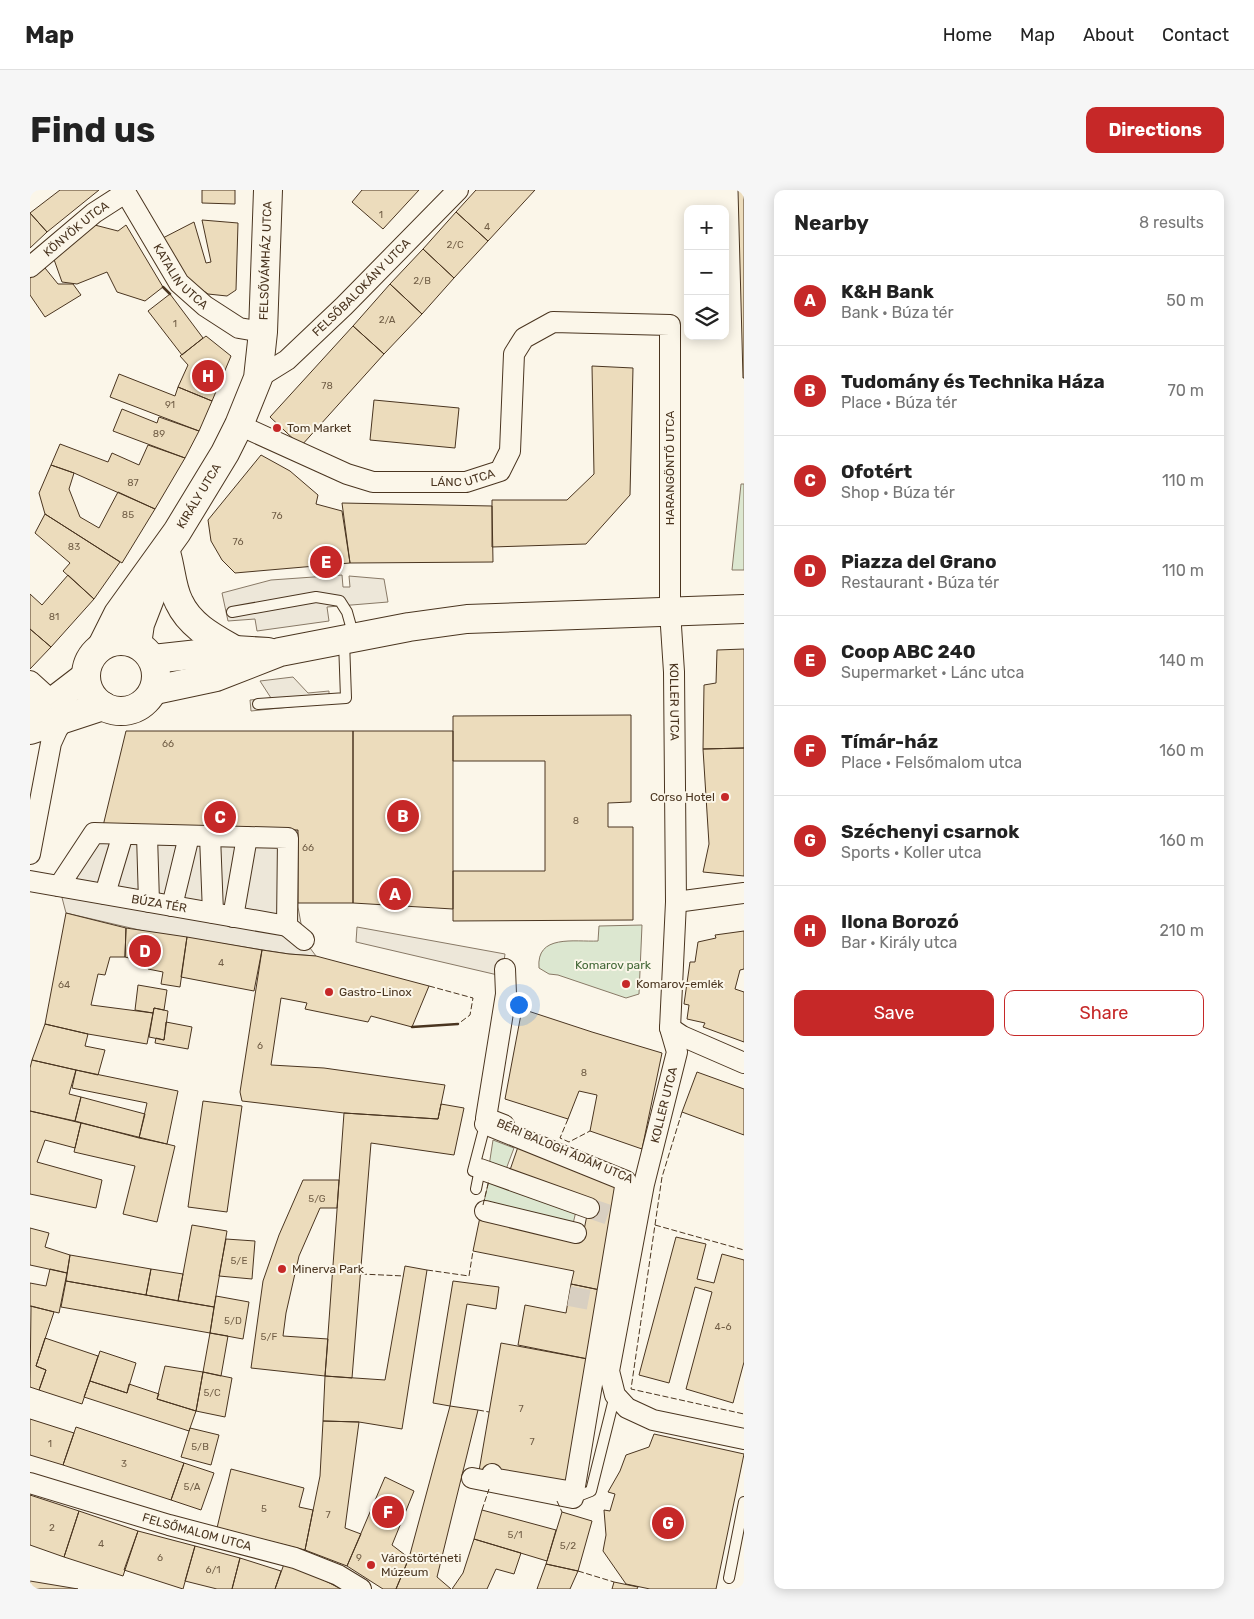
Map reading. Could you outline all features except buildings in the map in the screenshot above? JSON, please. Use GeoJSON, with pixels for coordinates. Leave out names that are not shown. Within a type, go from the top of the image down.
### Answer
{"type":"FeatureCollection","features":[{"type":"Feature","properties":{"kind":"street","name":"FELSŐVÁMHÁZ UTCA"},"geometry":{"type":"LineString","coordinates":[[262,332],[268,190]]}},
{"type":"Feature","properties":{"kind":"street","name":"FELSŐBALOKÁNY UTCA"},"geometry":{"type":"LineString","coordinates":[[258,378],[287,360],[301,347],[458,190]]}},
{"type":"Feature","properties":{"kind":"street","name":"KATALIN UTCA"},"geometry":{"type":"LineString","coordinates":[[125,192],[179,283],[205,306],[239,328],[262,332]]}},
{"type":"Feature","properties":{"kind":"street","name":"KÖNYÖK UTCA"},"geometry":{"type":"LineString","coordinates":[[30,267],[94,213],[125,192]]}},
{"type":"Feature","properties":{"kind":"street","name":"LÁNC UTCA"},"geometry":{"type":"LineString","coordinates":[[239,425],[347,474],[373,482],[466,482],[500,471],[510,451],[514,354],[524,338],[553,322],[670,325]]}},
{"type":"Feature","properties":{"kind":"street","name":"HARANGÖNTŐ UTCA"},"geometry":{"type":"LineString","coordinates":[[670,325],[670,611]]}},
{"type":"Feature","properties":{"kind":"street","name":"KIRÁLY UTCA"},"geometry":{"type":"LineString","coordinates":[[102,646],[118,614],[172,544],[225,453],[239,425],[258,378],[262,332]]}},
{"type":"Feature","properties":{"kind":"street"},"geometry":{"type":"LineString","coordinates":[[172,544],[179,602],[206,634],[236,650]]}},
{"type":"Feature","properties":{"kind":"street"},"geometry":{"type":"LineString","coordinates":[[172,544],[140,624],[145,652],[157,670],[154,690],[146,702],[136,709],[127,712],[114,711],[102,706],[93,698],[88,688],[87,666],[91,657],[102,646],[111,642],[124,640],[145,652],[236,650],[280,652]]}},
{"type":"Feature","properties":{"kind":"street"},"geometry":{"type":"LineString","coordinates":[[154,690],[216,677],[280,652],[409,627],[467,619],[744,610]]}},
{"type":"Feature","properties":{"kind":"street","name":"KOLLER UTCA"},"geometry":{"type":"LineString","coordinates":[[615,1395],[609,1371],[644,1184],[677,1052],[670,1028],[676,902],[674,672],[670,611]]}},
{"type":"Feature","properties":{"kind":"street"},"geometry":{"type":"LineString","coordinates":[[30,730],[49,709],[86,676]]}},
{"type":"Feature","properties":{"kind":"street"},"geometry":{"type":"LineString","coordinates":[[30,681],[49,709],[57,730],[51,743],[30,854]]}},
{"type":"Feature","properties":{"kind":"street"},"geometry":{"type":"LineString","coordinates":[[49,709],[102,706]]}},
{"type":"Feature","properties":{"kind":"street"},"geometry":{"type":"LineString","coordinates":[[59,886],[94,833],[288,838],[288,926],[304,940]]}},
{"type":"Feature","properties":{"kind":"street"},"geometry":{"type":"LineString","coordinates":[[105,894],[123,834]]}},
{"type":"Feature","properties":{"kind":"street"},"geometry":{"type":"LineString","coordinates":[[147,835],[149,902]]}},
{"type":"Feature","properties":{"kind":"street"},"geometry":{"type":"LineString","coordinates":[[172,906],[189,836]]}},
{"type":"Feature","properties":{"kind":"street"},"geometry":{"type":"LineString","coordinates":[[210,836],[213,913]]}},
{"type":"Feature","properties":{"kind":"street"},"geometry":{"type":"LineString","coordinates":[[233,917],[248,838]]}},
{"type":"Feature","properties":{"kind":"street","name":"BÚZA TÉR"},"geometry":{"type":"LineString","coordinates":[[30,881],[288,926]]}},
{"type":"Feature","properties":{"kind":"street"},"geometry":{"type":"LineString","coordinates":[[676,902],[744,893]]}},
{"type":"Feature","properties":{"kind":"street","name":"BÉRI BALOGH ÁDÁM UTCA"},"geometry":{"type":"LineString","coordinates":[[505,969],[506,994],[486,1121],[644,1184]]}},
{"type":"Feature","properties":{"kind":"street"},"geometry":{"type":"LineString","coordinates":[[670,1028],[682,1036],[744,1063]]}},
{"type":"Feature","properties":{"kind":"street"},"geometry":{"type":"LineString","coordinates":[[486,1121],[626,1181],[573,1495]]}},
{"type":"Feature","properties":{"kind":"street"},"geometry":{"type":"LineString","coordinates":[[473,1171],[585,1207],[576,1236],[485,1212]]}},
{"type":"Feature","properties":{"kind":"street"},"geometry":{"type":"LineString","coordinates":[[615,1395],[627,1408],[653,1420],[744,1439]]}},
{"type":"Feature","properties":{"kind":"street"},"geometry":{"type":"LineString","coordinates":[[492,1474],[491,1478],[573,1495]]}},
{"type":"Feature","properties":{"kind":"street"},"geometry":{"type":"LineString","coordinates":[[472,1478],[573,1495]]}},
{"type":"Feature","properties":{"kind":"street","name":"FELSŐMALOM UTCA"},"geometry":{"type":"LineString","coordinates":[[30,1483],[168,1525],[295,1558],[338,1576],[361,1589]]}},
{"type":"Feature","properties":{"kind":"lane"},"geometry":{"type":"LineString","coordinates":[[232,612],[316,596],[340,601],[347,612],[349,638],[346,698],[258,704]]}},
{"type":"Feature","properties":{"kind":"lane"},"geometry":{"type":"LineString","coordinates":[[476,1189],[473,1171],[486,1121]]}},
{"type":"Feature","properties":{"kind":"lane"},"geometry":{"type":"LineString","coordinates":[[573,1495],[591,1491],[615,1395]]}},
{"type":"Feature","properties":{"kind":"lane"},"geometry":{"type":"LineString","coordinates":[[729,1578],[744,1502]]}},
{"type":"Feature","properties":{"kind":"green space"},"geometry":{"type":"Polygon","coordinates":[[[741,484],[744,484],[744,570],[732,570],[741,484]]]}},
{"type":"Feature","properties":{"kind":"green space","name":"Komarov park"},"geometry":{"type":"Polygon","coordinates":[[[642,925],[639,994],[626,998],[558,975],[549,974],[539,968],[540,957],[550,945],[568,941],[598,941],[599,926],[642,925]]]}},
{"type":"Feature","properties":{"kind":"green space"},"geometry":{"type":"Polygon","coordinates":[[[493,1140],[514,1148],[505,1172],[489,1166],[493,1140]]]}},
{"type":"Feature","properties":{"kind":"green space"},"geometry":{"type":"Polygon","coordinates":[[[489,1180],[577,1207],[572,1228],[483,1206],[489,1180]]]}},
{"type":"Feature","properties":{"kind":"shaded area"},"geometry":{"type":"Polygon","coordinates":[[[342,575],[343,587],[350,587],[349,576],[384,579],[388,602],[327,607],[329,621],[257,631],[255,619],[228,621],[222,593],[271,580],[342,575]]]}},
{"type":"Feature","properties":{"kind":"shaded area"},"geometry":{"type":"Polygon","coordinates":[[[293,677],[308,693],[329,691],[329,703],[251,711],[250,700],[271,698],[260,681],[293,677]]]}},
{"type":"Feature","properties":{"kind":"shaded area"},"geometry":{"type":"Polygon","coordinates":[[[103,826],[298,830],[298,907],[304,940],[316,956],[289,954],[148,932],[66,913],[59,886],[103,826]]]}},
{"type":"Feature","properties":{"kind":"shaded area"},"geometry":{"type":"Polygon","coordinates":[[[357,927],[505,954],[502,976],[356,942],[357,927]]]}},
{"type":"Feature","properties":{"kind":"tunnel"},"geometry":{"type":"LineString","coordinates":[[589,1208],[618,1218]]}},
{"type":"Feature","properties":{"kind":"tunnel"},"geometry":{"type":"LineString","coordinates":[[569,1296],[606,1303]]}},
{"type":"Feature","properties":{"kind":"fence"},"geometry":{"type":"LineString","coordinates":[[429,986],[473,998],[470,1015],[458,1024]]}},
{"type":"Feature","properties":{"kind":"fence"},"geometry":{"type":"LineString","coordinates":[[682,1112],[662,1177],[631,1389],[744,1414]]}},
{"type":"Feature","properties":{"kind":"fence"},"geometry":{"type":"LineString","coordinates":[[568,1119],[560,1138],[569,1142],[590,1131]]}},
{"type":"Feature","properties":{"kind":"fence"},"geometry":{"type":"LineString","coordinates":[[483,1205],[489,1180]]}},
{"type":"Feature","properties":{"kind":"fence"},"geometry":{"type":"LineString","coordinates":[[655,1225],[744,1250]]}},
{"type":"Feature","properties":{"kind":"fence"},"geometry":{"type":"LineString","coordinates":[[427,1270],[469,1276],[473,1251]]}},
{"type":"Feature","properties":{"kind":"fence"},"geometry":{"type":"LineString","coordinates":[[361,1274],[404,1276]]}},
{"type":"Feature","properties":{"kind":"fence"},"geometry":{"type":"LineString","coordinates":[[478,1410],[489,1412]]}},
{"type":"Feature","properties":{"kind":"fence"},"geometry":{"type":"LineString","coordinates":[[482,1510],[489,1489]]}},
{"type":"Feature","properties":{"kind":"fence"},"geometry":{"type":"LineString","coordinates":[[557,1501],[562,1512]]}},
{"type":"Feature","properties":{"kind":"fence"},"geometry":{"type":"LineString","coordinates":[[578,1571],[614,1582]]}},
{"type":"Feature","properties":{"kind":"wall"},"geometry":{"type":"LineString","coordinates":[[163,287],[170,294]]}},
{"type":"Feature","properties":{"kind":"wall"},"geometry":{"type":"LineString","coordinates":[[412,1027],[458,1024]]}},
{"type":"Feature","properties":{"kind":"place","name":"Ilona Borozó"},"geometry":{"type":"Point","coordinates":[208,376]}},
{"type":"Feature","properties":{"kind":"place","name":"Tom Market"},"geometry":{"type":"Point","coordinates":[277,428]}},
{"type":"Feature","properties":{"kind":"place","name":"Coop ABC 240"},"geometry":{"type":"Point","coordinates":[326,562]}},
{"type":"Feature","properties":{"kind":"place","name":"Corso Hotel"},"geometry":{"type":"Point","coordinates":[725,797]}},
{"type":"Feature","properties":{"kind":"place","name":"Tudomány és Technika Háza"},"geometry":{"type":"Point","coordinates":[403,816]}},
{"type":"Feature","properties":{"kind":"place","name":"Ofotért"},"geometry":{"type":"Point","coordinates":[220,817]}},
{"type":"Feature","properties":{"kind":"place","name":"K&H Bank"},"geometry":{"type":"Point","coordinates":[395,894]}},
{"type":"Feature","properties":{"kind":"place","name":"Piazza del Grano"},"geometry":{"type":"Point","coordinates":[145,951]}},
{"type":"Feature","properties":{"kind":"place","name":"Komarov-emlék"},"geometry":{"type":"Point","coordinates":[626,984]}},
{"type":"Feature","properties":{"kind":"place","name":"Gastro-Linox"},"geometry":{"type":"Point","coordinates":[329,992]}},
{"type":"Feature","properties":{"kind":"place","name":"Minerva Park"},"geometry":{"type":"Point","coordinates":[282,1269]}},
{"type":"Feature","properties":{"kind":"place","name":"Tímár-ház"},"geometry":{"type":"Point","coordinates":[388,1512]}},
{"type":"Feature","properties":{"kind":"place","name":"Széchenyi csarnok"},"geometry":{"type":"Point","coordinates":[668,1523]}},
{"type":"Feature","properties":{"kind":"place","name":"Várostörténeti Múzeum"},"geometry":{"type":"Point","coordinates":[371,1565]}}]}
